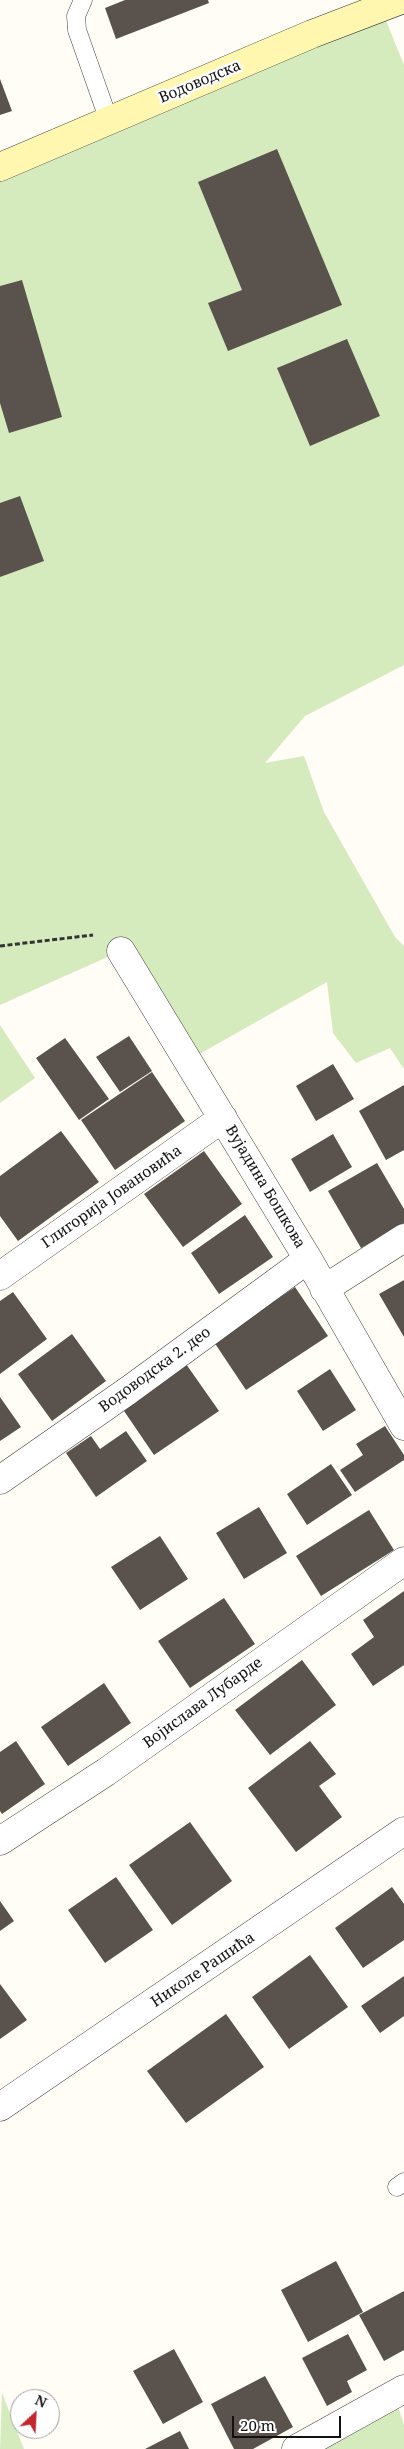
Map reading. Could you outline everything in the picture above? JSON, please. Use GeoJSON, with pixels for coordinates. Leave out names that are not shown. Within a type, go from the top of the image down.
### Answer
{"type":"FeatureCollection","features":[{"type":"Feature","properties":{"kind":"main road","name":"Водоводска"},"geometry":{"type":"LineString","coordinates":[[0,167],[312,34],[401,0]]}},
{"type":"Feature","properties":{"kind":"street","name":"Вујадина Бошкова"},"geometry":{"type":"LineString","coordinates":[[121,951],[308,1259],[404,1426]]}},
{"type":"Feature","properties":{"kind":"street","name":"Глигорија Јовановића"},"geometry":{"type":"LineString","coordinates":[[0,1276],[223,1118]]}},
{"type":"Feature","properties":{"kind":"street"},"geometry":{"type":"LineString","coordinates":[[324,1289],[404,1238]]}},
{"type":"Feature","properties":{"kind":"street","name":"Водоводска 2. део"},"geometry":{"type":"LineString","coordinates":[[0,1480],[129,1390],[308,1259]]}},
{"type":"Feature","properties":{"kind":"street","name":"Војислава Лубарде"},"geometry":{"type":"LineString","coordinates":[[0,1841],[106,1772],[404,1561]]}},
{"type":"Feature","properties":{"kind":"street","name":"Николе Рашића"},"geometry":{"type":"LineString","coordinates":[[0,2107],[404,1830]]}},
{"type":"Feature","properties":{"kind":"street"},"geometry":{"type":"LineString","coordinates":[[296,2449],[404,2389]]}},
{"type":"Feature","properties":{"kind":"lane"},"geometry":{"type":"LineString","coordinates":[[83,0],[76,16],[77,30],[109,121]]}},
{"type":"Feature","properties":{"kind":"path"},"geometry":{"type":"LineString","coordinates":[[0,946],[60,940],[89,934],[106,938],[121,951]]}},
{"type":"Feature","properties":{"kind":"green space"},"geometry":{"type":"Polygon","coordinates":[[[381,8],[404,65],[404,665],[305,716],[265,763],[304,756],[324,812],[395,937],[404,946],[404,1069],[390,1048],[356,1063],[333,1033],[327,982],[187,1061],[121,951],[0,1005],[0,167],[381,8]]]}},
{"type":"Feature","properties":{"kind":"green space"},"geometry":{"type":"Polygon","coordinates":[[[0,1025],[35,1078],[0,1103],[0,1025]]]}},
{"type":"Feature","properties":{"kind":"green space"},"geometry":{"type":"Polygon","coordinates":[[[2,2393],[10,2413],[10,2439],[20,2439],[24,2449],[0,2449],[2,2393]]]}},
{"type":"Feature","properties":{"kind":"green space"},"geometry":{"type":"Polygon","coordinates":[[[394,2394],[404,2425],[404,2449],[294,2449],[394,2394]]]}},
{"type":"Feature","properties":{"kind":"building"},"geometry":{"type":"Polygon","coordinates":[[[125,0],[208,0],[209,3],[116,39],[105,8],[125,0]]]}},
{"type":"Feature","properties":{"kind":"building"},"geometry":{"type":"Polygon","coordinates":[[[0,79],[12,111],[0,115],[0,79]]]}},
{"type":"Feature","properties":{"kind":"building"},"geometry":{"type":"Polygon","coordinates":[[[277,149],[342,305],[228,351],[208,303],[242,290],[198,182],[277,149]]]}},
{"type":"Feature","properties":{"kind":"building"},"geometry":{"type":"Polygon","coordinates":[[[22,280],[62,417],[9,433],[0,403],[0,286],[22,280]]]}},
{"type":"Feature","properties":{"kind":"building"},"geometry":{"type":"Polygon","coordinates":[[[347,339],[380,416],[310,446],[277,368],[347,339]]]}},
{"type":"Feature","properties":{"kind":"building"},"geometry":{"type":"Polygon","coordinates":[[[20,496],[44,561],[0,577],[0,503],[20,496]]]}},
{"type":"Feature","properties":{"kind":"building"},"geometry":{"type":"Polygon","coordinates":[[[129,1036],[152,1071],[120,1092],[96,1057],[129,1036]]]}},
{"type":"Feature","properties":{"kind":"building"},"geometry":{"type":"Polygon","coordinates":[[[65,1038],[109,1099],[79,1120],[36,1058],[65,1038]]]}},
{"type":"Feature","properties":{"kind":"building"},"geometry":{"type":"Polygon","coordinates":[[[333,1064],[354,1099],[316,1121],[296,1086],[333,1064]]]}},
{"type":"Feature","properties":{"kind":"building"},"geometry":{"type":"Polygon","coordinates":[[[152,1072],[185,1121],[115,1170],[81,1120],[152,1072]]]}},
{"type":"Feature","properties":{"kind":"building"},"geometry":{"type":"Polygon","coordinates":[[[404,1085],[404,1150],[386,1160],[359,1111],[404,1085]]]}},
{"type":"Feature","properties":{"kind":"building"},"geometry":{"type":"Polygon","coordinates":[[[61,1131],[99,1182],[18,1241],[0,1216],[0,1176],[61,1131]]]}},
{"type":"Feature","properties":{"kind":"building"},"geometry":{"type":"Polygon","coordinates":[[[333,1134],[352,1167],[310,1192],[291,1159],[333,1134]]]}},
{"type":"Feature","properties":{"kind":"building"},"geometry":{"type":"Polygon","coordinates":[[[204,1151],[242,1204],[183,1247],[144,1194],[204,1151]]]}},
{"type":"Feature","properties":{"kind":"building"},"geometry":{"type":"Polygon","coordinates":[[[377,1163],[404,1209],[404,1223],[361,1248],[328,1191],[377,1163]]]}},
{"type":"Feature","properties":{"kind":"building"},"geometry":{"type":"Polygon","coordinates":[[[245,1215],[273,1257],[219,1294],[191,1253],[245,1215]]]}},
{"type":"Feature","properties":{"kind":"building"},"geometry":{"type":"Polygon","coordinates":[[[404,1280],[404,1337],[379,1294],[404,1280]]]}},
{"type":"Feature","properties":{"kind":"building"},"geometry":{"type":"Polygon","coordinates":[[[295,1287],[328,1336],[246,1390],[214,1342],[295,1287]]]}},
{"type":"Feature","properties":{"kind":"building"},"geometry":{"type":"Polygon","coordinates":[[[13,1292],[47,1339],[0,1374],[0,1301],[13,1292]]]}},
{"type":"Feature","properties":{"kind":"building"},"geometry":{"type":"Polygon","coordinates":[[[72,1334],[106,1381],[52,1421],[18,1374],[72,1334]]]}},
{"type":"Feature","properties":{"kind":"building"},"geometry":{"type":"Polygon","coordinates":[[[186,1364],[219,1411],[154,1455],[122,1408],[186,1364]]]}},
{"type":"Feature","properties":{"kind":"building"},"geometry":{"type":"Polygon","coordinates":[[[330,1369],[356,1410],[323,1431],[297,1391],[330,1369]]]}},
{"type":"Feature","properties":{"kind":"building"},"geometry":{"type":"Polygon","coordinates":[[[0,1397],[21,1427],[0,1441],[0,1397]]]}},
{"type":"Feature","properties":{"kind":"building"},"geometry":{"type":"Polygon","coordinates":[[[385,1426],[404,1455],[404,1460],[355,1492],[340,1470],[363,1455],[356,1444],[385,1426]]]}},
{"type":"Feature","properties":{"kind":"building"},"geometry":{"type":"Polygon","coordinates":[[[126,1431],[147,1461],[96,1497],[66,1453],[91,1436],[100,1449],[126,1431]]]}},
{"type":"Feature","properties":{"kind":"building"},"geometry":{"type":"Polygon","coordinates":[[[331,1464],[352,1495],[307,1525],[287,1494],[331,1464]]]}},
{"type":"Feature","properties":{"kind":"building"},"geometry":{"type":"Polygon","coordinates":[[[259,1507],[287,1553],[244,1579],[216,1533],[259,1507]]]}},
{"type":"Feature","properties":{"kind":"building"},"geometry":{"type":"Polygon","coordinates":[[[369,1510],[394,1550],[321,1596],[296,1556],[369,1510]]]}},
{"type":"Feature","properties":{"kind":"building"},"geometry":{"type":"Polygon","coordinates":[[[160,1536],[188,1579],[140,1610],[111,1567],[160,1536]]]}},
{"type":"Feature","properties":{"kind":"building"},"geometry":{"type":"Polygon","coordinates":[[[404,1591],[404,1665],[373,1686],[351,1654],[374,1637],[363,1620],[404,1591]]]}},
{"type":"Feature","properties":{"kind":"building"},"geometry":{"type":"Polygon","coordinates":[[[224,1598],[255,1644],[190,1688],[158,1641],[224,1598]]]}},
{"type":"Feature","properties":{"kind":"building"},"geometry":{"type":"Polygon","coordinates":[[[302,1660],[336,1705],[270,1755],[235,1710],[302,1660]]]}},
{"type":"Feature","properties":{"kind":"building"},"geometry":{"type":"Polygon","coordinates":[[[104,1683],[131,1723],[68,1766],[41,1727],[104,1683]]]}},
{"type":"Feature","properties":{"kind":"building"},"geometry":{"type":"Polygon","coordinates":[[[16,1741],[45,1784],[2,1814],[0,1811],[0,1752],[16,1741]]]}},
{"type":"Feature","properties":{"kind":"building"},"geometry":{"type":"Polygon","coordinates":[[[310,1741],[336,1774],[319,1786],[342,1817],[296,1852],[248,1788],[310,1741]]]}},
{"type":"Feature","properties":{"kind":"building"},"geometry":{"type":"Polygon","coordinates":[[[190,1822],[232,1881],[172,1925],[129,1865],[190,1822]]]}},
{"type":"Feature","properties":{"kind":"building"},"geometry":{"type":"Polygon","coordinates":[[[116,1877],[153,1930],[105,1963],[68,1910],[116,1877]]]}},
{"type":"Feature","properties":{"kind":"building"},"geometry":{"type":"Polygon","coordinates":[[[392,1887],[404,1904],[404,1940],[363,1968],[335,1928],[392,1887]]]}},
{"type":"Feature","properties":{"kind":"building"},"geometry":{"type":"Polygon","coordinates":[[[0,1901],[14,1921],[0,1931],[0,1901]]]}},
{"type":"Feature","properties":{"kind":"building"},"geometry":{"type":"Polygon","coordinates":[[[310,1955],[348,2007],[289,2049],[252,1997],[310,1955]]]}},
{"type":"Feature","properties":{"kind":"building"},"geometry":{"type":"Polygon","coordinates":[[[404,1976],[404,2016],[380,2033],[361,2006],[404,1976]]]}},
{"type":"Feature","properties":{"kind":"building"},"geometry":{"type":"Polygon","coordinates":[[[0,1984],[27,2020],[0,2039],[0,1984]]]}},
{"type":"Feature","properties":{"kind":"building"},"geometry":{"type":"Polygon","coordinates":[[[226,2014],[264,2067],[186,2123],[147,2071],[226,2014]]]}},
{"type":"Feature","properties":{"kind":"building"},"geometry":{"type":"Polygon","coordinates":[[[336,2261],[363,2312],[308,2342],[281,2290],[336,2261]]]}},
{"type":"Feature","properties":{"kind":"building"},"geometry":{"type":"Polygon","coordinates":[[[404,2291],[404,2350],[384,2361],[359,2315],[404,2291]]]}},
{"type":"Feature","properties":{"kind":"building"},"geometry":{"type":"Polygon","coordinates":[[[348,2334],[367,2370],[347,2381],[352,2392],[327,2406],[302,2358],[348,2334]]]}},
{"type":"Feature","properties":{"kind":"building"},"geometry":{"type":"Polygon","coordinates":[[[174,2349],[203,2402],[163,2424],[133,2371],[174,2349]]]}},
{"type":"Feature","properties":{"kind":"building"},"geometry":{"type":"Polygon","coordinates":[[[265,2376],[293,2427],[253,2449],[234,2449],[211,2404],[265,2376]]]}},
{"type":"Feature","properties":{"kind":"building"},"geometry":{"type":"Polygon","coordinates":[[[180,2431],[189,2449],[145,2449],[180,2431]]]}}]}
